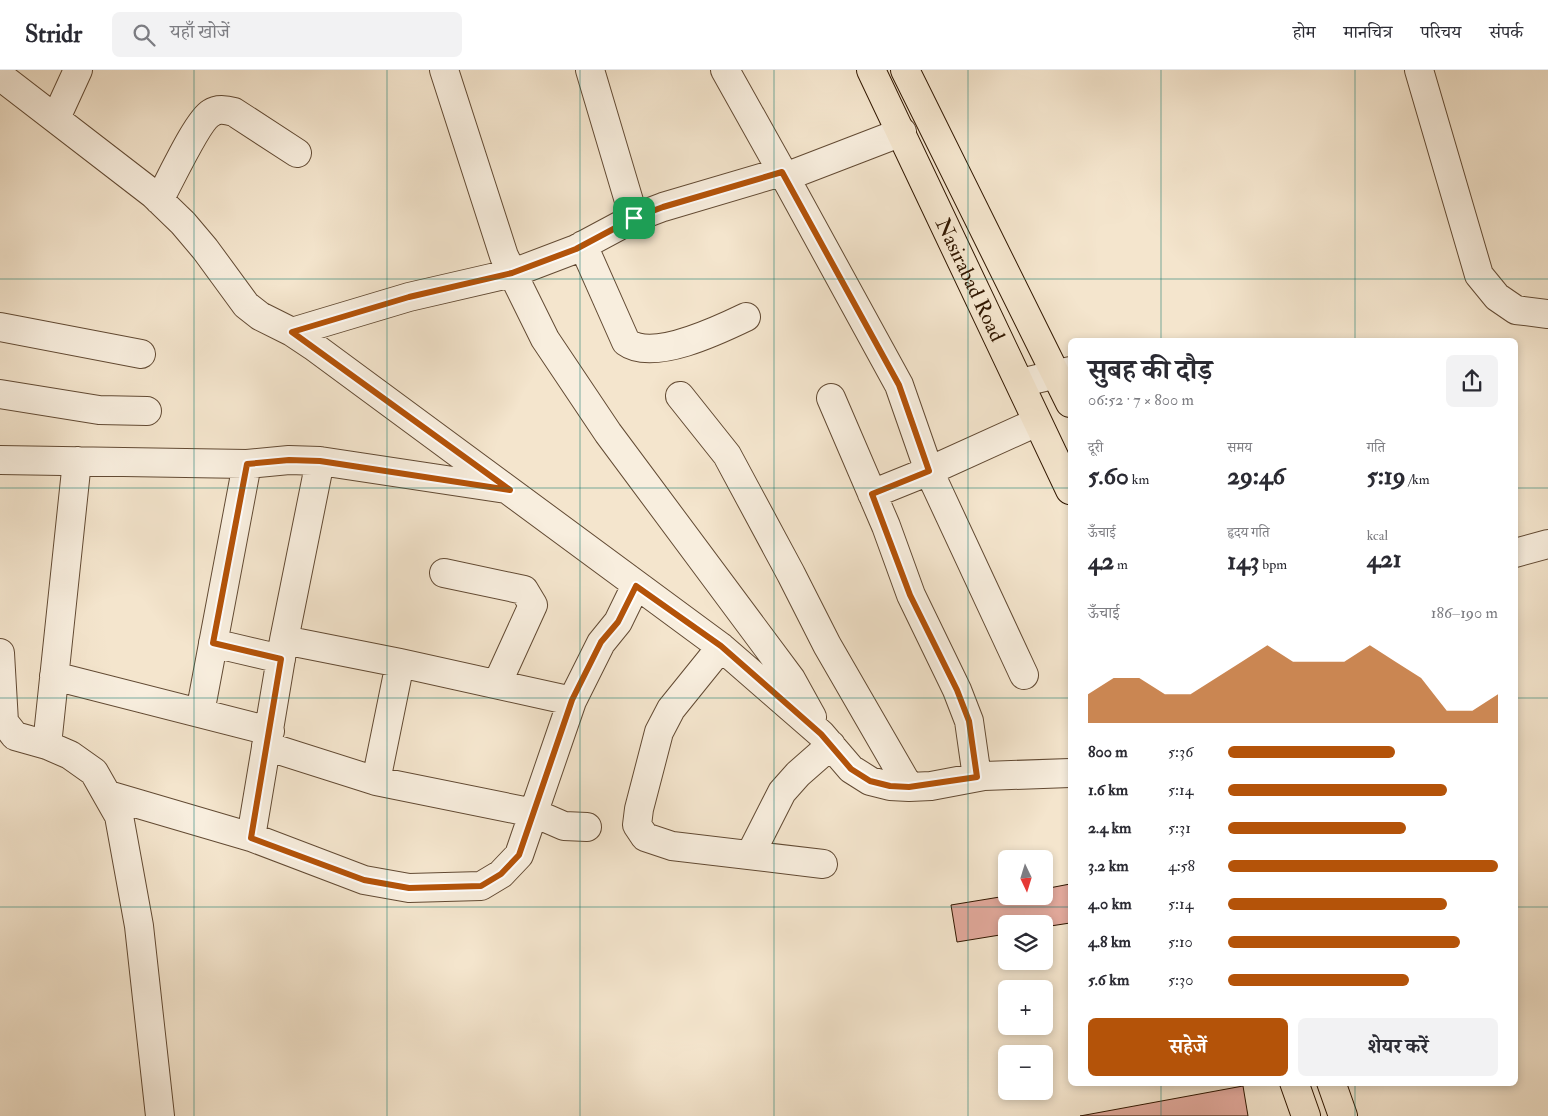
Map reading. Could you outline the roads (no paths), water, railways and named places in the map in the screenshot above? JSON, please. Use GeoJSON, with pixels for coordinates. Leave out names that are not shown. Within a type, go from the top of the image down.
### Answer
{"type":"FeatureCollection","features":[{"type":"Feature","properties":{"kind":"highway","name":"Nasirabad Road"},"geometry":{"type":"LineString","coordinates":[[871,70],[1068,486]]}},
{"type":"Feature","properties":{"kind":"highway","name":"Nasirabad Road"},"geometry":{"type":"LineString","coordinates":[[905,70],[1063,372],[1068,395]]}},
{"type":"Feature","properties":{"kind":"highway"},"geometry":{"type":"LineString","coordinates":[[1295,1086],[1306,1116]]}},
{"type":"Feature","properties":{"kind":"highway"},"geometry":{"type":"LineString","coordinates":[[1332,1086],[1343,1116]]}},
{"type":"Feature","properties":{"kind":"street"},"geometry":{"type":"LineString","coordinates":[[56,118],[78,70]]}},
{"type":"Feature","properties":{"kind":"street"},"geometry":{"type":"LineString","coordinates":[[439,70],[512,273],[545,339],[592,409],[791,679],[826,739]]}},
{"type":"Feature","properties":{"kind":"street"},"geometry":{"type":"LineString","coordinates":[[590,70],[634,218]]}},
{"type":"Feature","properties":{"kind":"street"},"geometry":{"type":"LineString","coordinates":[[725,70],[899,385],[929,471],[1024,675]]}},
{"type":"Feature","properties":{"kind":"street"},"geometry":{"type":"LineString","coordinates":[[1419,70],[1478,275],[1497,297],[1516,310],[1548,314]]}},
{"type":"Feature","properties":{"kind":"street"},"geometry":{"type":"LineString","coordinates":[[1,84],[56,118],[159,200],[183,222],[246,305],[260,316],[292,332],[510,490],[636,586],[721,646],[826,739],[851,769],[870,781],[890,786],[909,787],[977,777],[1068,774]]}},
{"type":"Feature","properties":{"kind":"street"},"geometry":{"type":"LineString","coordinates":[[159,200],[201,124],[211,113],[224,110],[234,112],[297,153]]}},
{"type":"Feature","properties":{"kind":"street"},"geometry":{"type":"LineString","coordinates":[[292,332],[409,297],[512,273],[550,260],[634,218],[701,195],[783,175],[902,132]]}},
{"type":"Feature","properties":{"kind":"street"},"geometry":{"type":"LineString","coordinates":[[583,245],[626,342],[632,347],[670,346],[720,330],[746,318]]}},
{"type":"Feature","properties":{"kind":"street"},"geometry":{"type":"LineString","coordinates":[[0,327],[141,354]]}},
{"type":"Feature","properties":{"kind":"street"},"geometry":{"type":"LineString","coordinates":[[1020,383],[1063,372]]}},
{"type":"Feature","properties":{"kind":"street"},"geometry":{"type":"LineString","coordinates":[[0,394],[99,410],[147,411]]}},
{"type":"Feature","properties":{"kind":"street"},"geometry":{"type":"LineString","coordinates":[[680,396],[727,455],[836,662],[909,787]]}},
{"type":"Feature","properties":{"kind":"street"},"geometry":{"type":"LineString","coordinates":[[831,398],[872,494],[910,595],[957,690],[969,721],[977,777]]}},
{"type":"Feature","properties":{"kind":"street"},"geometry":{"type":"LineString","coordinates":[[872,494],[929,471],[1037,422]]}},
{"type":"Feature","properties":{"kind":"street"},"geometry":{"type":"LineString","coordinates":[[0,460],[247,464],[289,460],[320,461],[510,490]]}},
{"type":"Feature","properties":{"kind":"street"},"geometry":{"type":"LineString","coordinates":[[47,745],[77,461]]}},
{"type":"Feature","properties":{"kind":"street"},"geometry":{"type":"LineString","coordinates":[[251,838],[283,650],[320,461]]}},
{"type":"Feature","properties":{"kind":"street"},"geometry":{"type":"LineString","coordinates":[[200,713],[247,464]]}},
{"type":"Feature","properties":{"kind":"street"},"geometry":{"type":"LineString","coordinates":[[1518,552],[1548,544]]}},
{"type":"Feature","properties":{"kind":"street"},"geometry":{"type":"LineString","coordinates":[[444,573],[524,590],[530,598],[533,605],[497,684]]}},
{"type":"Feature","properties":{"kind":"street"},"geometry":{"type":"LineString","coordinates":[[108,795],[251,838],[364,880],[409,888],[481,886],[507,868],[519,855],[572,700],[601,642],[618,622],[636,586]]}},
{"type":"Feature","properties":{"kind":"street"},"geometry":{"type":"LineString","coordinates":[[213,643],[400,663],[572,700]]}},
{"type":"Feature","properties":{"kind":"street"},"geometry":{"type":"LineString","coordinates":[[721,646],[671,709],[659,732],[639,809],[637,825],[645,837],[672,846],[824,864]]}},
{"type":"Feature","properties":{"kind":"street"},"geometry":{"type":"LineString","coordinates":[[0,653],[4,722],[15,736],[47,745],[70,756],[94,772],[119,816],[139,926],[160,1116]]}},
{"type":"Feature","properties":{"kind":"street"},"geometry":{"type":"LineString","coordinates":[[376,781],[400,663]]}},
{"type":"Feature","properties":{"kind":"street"},"geometry":{"type":"LineString","coordinates":[[54,676],[200,713],[376,781],[534,813],[564,826],[587,827]]}},
{"type":"Feature","properties":{"kind":"street"},"geometry":{"type":"LineString","coordinates":[[750,856],[782,792],[826,739]]}}]}
